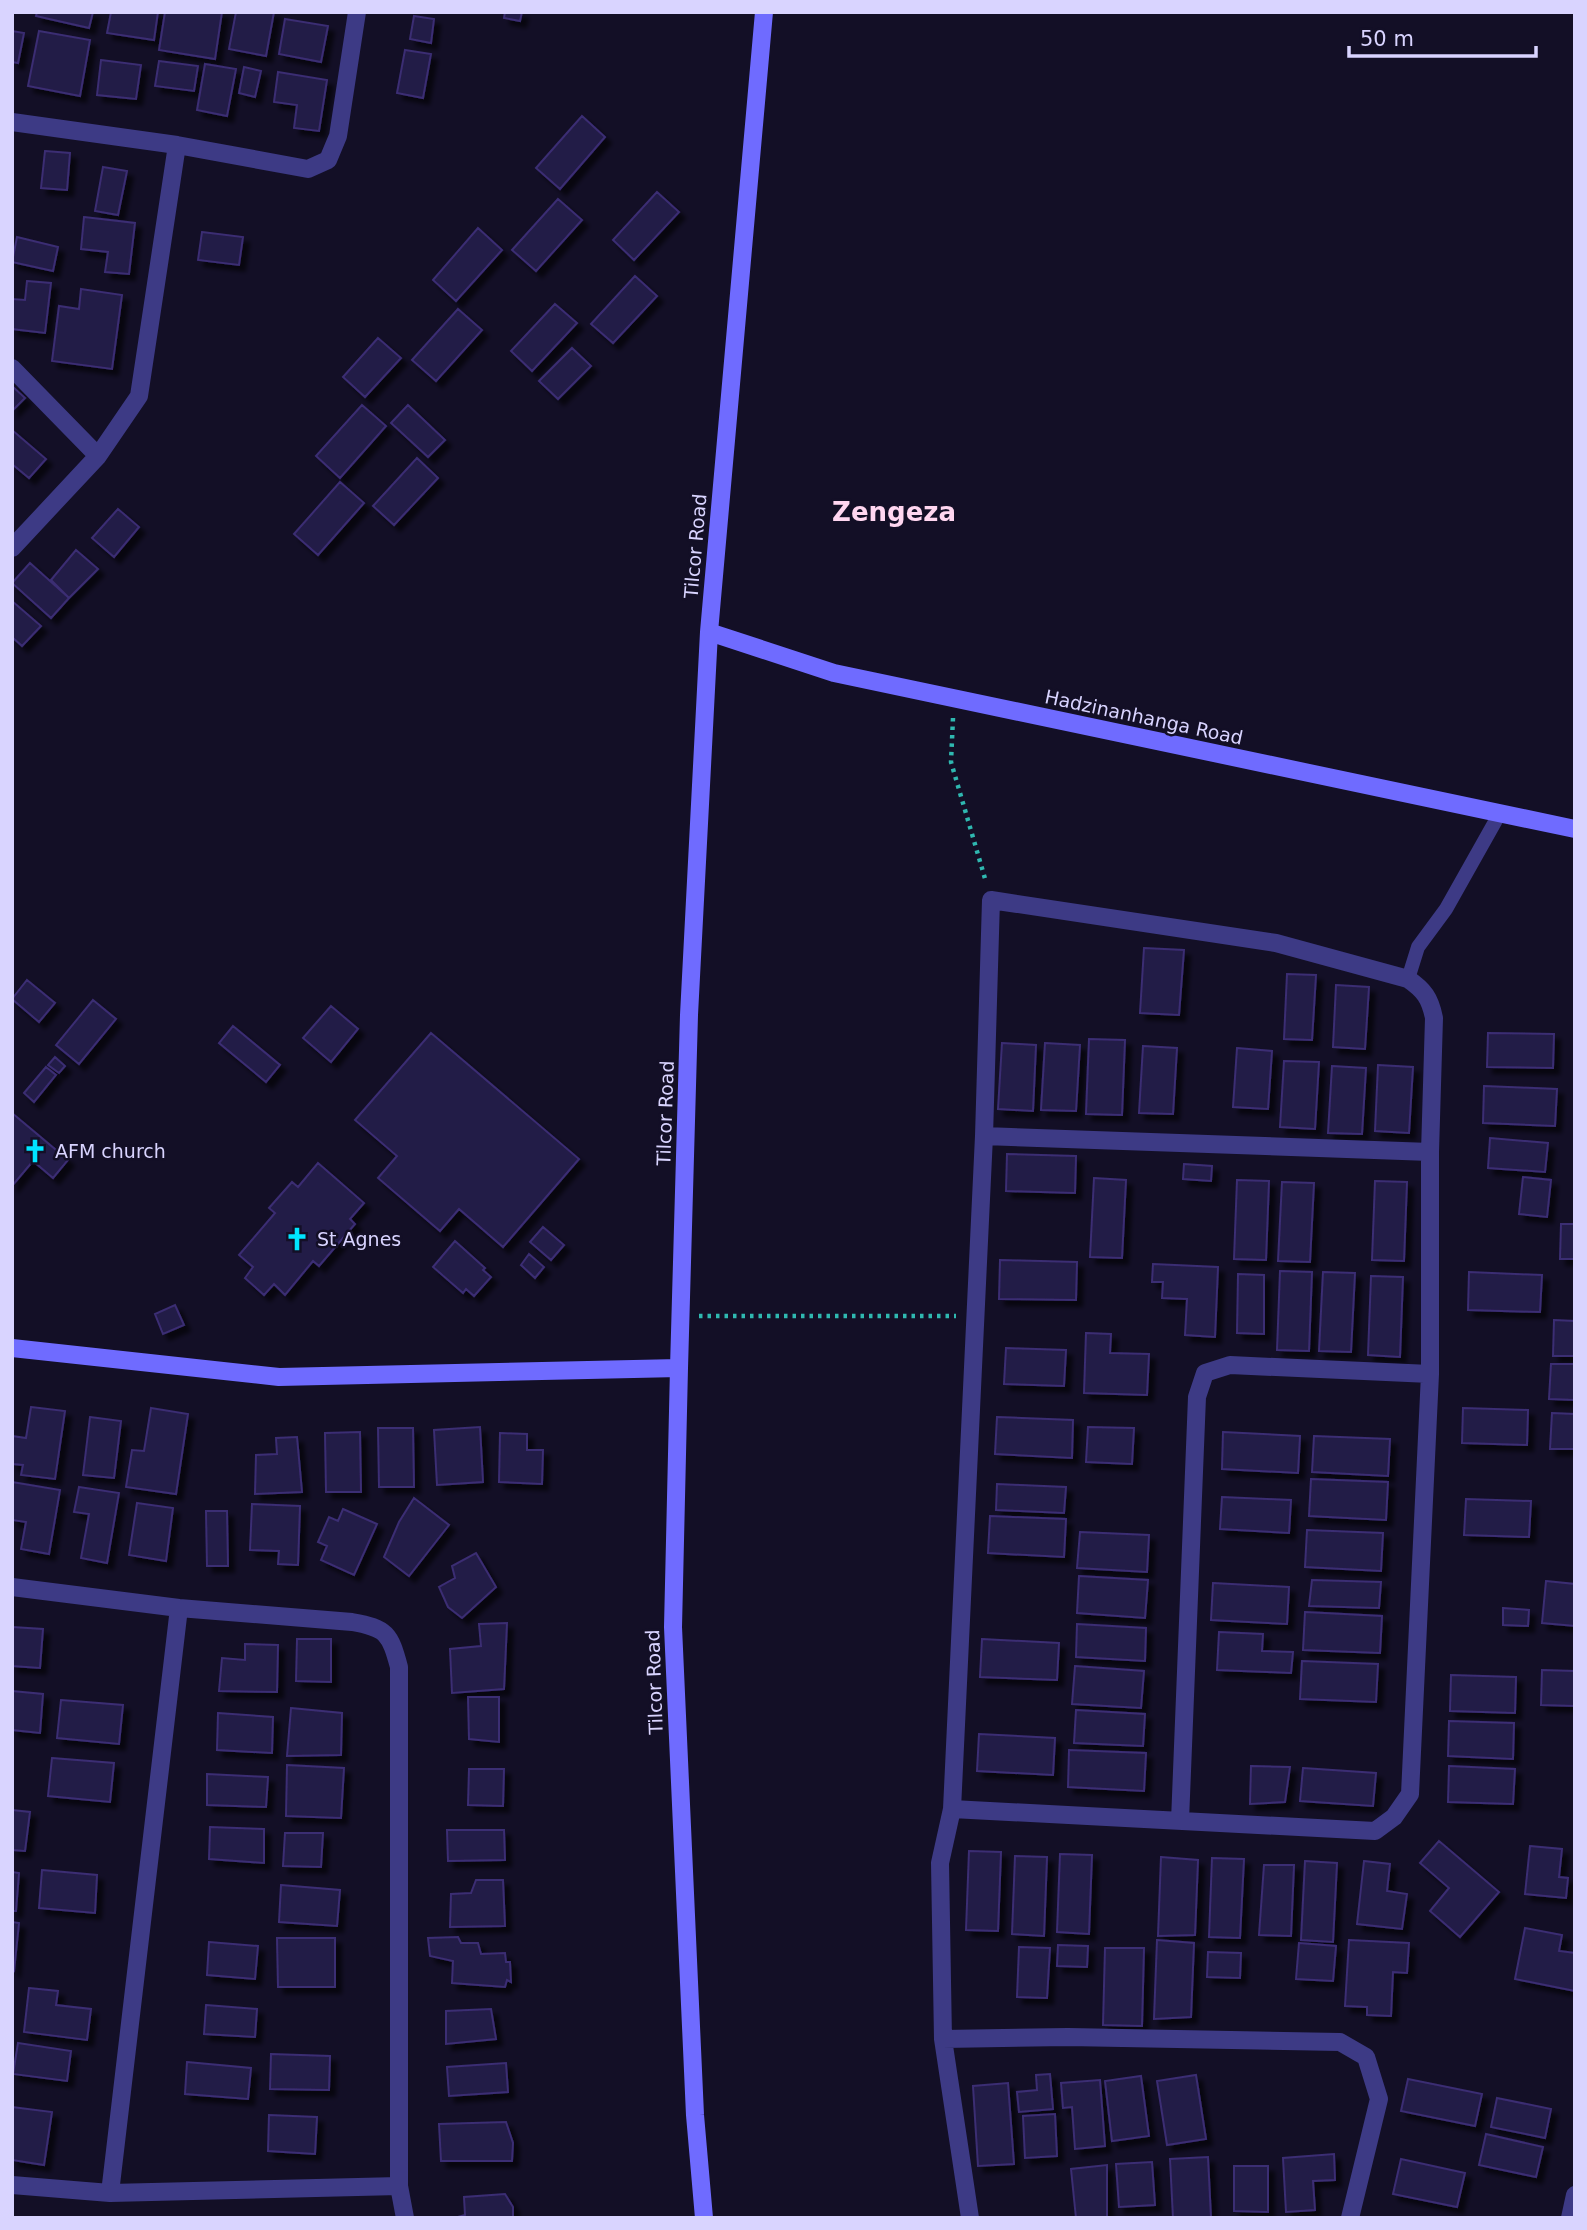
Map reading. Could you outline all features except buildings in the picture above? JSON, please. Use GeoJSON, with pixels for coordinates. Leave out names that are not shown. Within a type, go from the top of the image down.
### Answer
{"type":"FeatureCollection","features":[{"type":"Feature","properties":{"kind":"street"},"geometry":{"type":"LineString","coordinates":[[12,122],[177,145],[308,169],[328,160],[338,136],[357,12]]}},
{"type":"Feature","properties":{"kind":"street","name":"Tilcor Road"},"geometry":{"type":"LineString","coordinates":[[704,2218],[695,2115],[673,1627],[680,1316],[689,1015],[709,632],[764,12]]}},
{"type":"Feature","properties":{"kind":"street"},"geometry":{"type":"LineString","coordinates":[[12,548],[98,456],[139,396],[177,145]]}},
{"type":"Feature","properties":{"kind":"street"},"geometry":{"type":"LineString","coordinates":[[12,368],[98,456]]}},
{"type":"Feature","properties":{"kind":"street","name":"Hadzinanhanga Road"},"geometry":{"type":"LineString","coordinates":[[709,632],[834,673],[1575,829]]}},
{"type":"Feature","properties":{"kind":"street"},"geometry":{"type":"LineString","coordinates":[[952,1809],[1376,1831],[1394,1817],[1409,1794],[1430,1374],[1430,1152],[1434,1018],[1427,995],[1408,979],[1276,943],[991,900],[984,1136],[952,1809],[940,1863],[943,2039],[970,2218]]}},
{"type":"Feature","properties":{"kind":"street"},"geometry":{"type":"LineString","coordinates":[[984,1136],[1430,1152]]}},
{"type":"Feature","properties":{"kind":"street"},"geometry":{"type":"LineString","coordinates":[[12,1348],[279,1377],[679,1368]]}},
{"type":"Feature","properties":{"kind":"street"},"geometry":{"type":"LineString","coordinates":[[1180,1821],[1196,1397],[1205,1373],[1230,1365],[1430,1374]]}},
{"type":"Feature","properties":{"kind":"street"},"geometry":{"type":"LineString","coordinates":[[12,1587],[179,1608],[352,1622],[378,1626],[391,1640],[399,1667],[399,2186],[405,2218]]}},
{"type":"Feature","properties":{"kind":"street"},"geometry":{"type":"LineString","coordinates":[[110,2193],[179,1608]]}},
{"type":"Feature","properties":{"kind":"street"},"geometry":{"type":"LineString","coordinates":[[943,2039],[1068,2037],[1340,2042],[1366,2057],[1378,2099],[1350,2218]]}},
{"type":"Feature","properties":{"kind":"street"},"geometry":{"type":"LineString","coordinates":[[12,2185],[110,2193],[399,2186]]}},
{"type":"Feature","properties":{"kind":"street"},"geometry":{"type":"LineString","coordinates":[[1570,2218],[1575,2195]]}},
{"type":"Feature","properties":{"kind":"lane"},"geometry":{"type":"LineString","coordinates":[[1408,979],[1418,947],[1446,909],[1500,813]]}},
{"type":"Feature","properties":{"kind":"path"},"geometry":{"type":"LineString","coordinates":[[953,698],[951,762],[991,900]]}},
{"type":"Feature","properties":{"kind":"path"},"geometry":{"type":"LineString","coordinates":[[680,1316],[975,1316]]}},
{"type":"Feature","properties":{"kind":"place","name":"AFM church"},"geometry":{"type":"Point","coordinates":[35,1151]}},
{"type":"Feature","properties":{"kind":"place","name":"St Agnes"},"geometry":{"type":"Point","coordinates":[297,1239]}},
{"type":"Feature","properties":{"kind":"district","name":"Zengeza"},"geometry":{"type":"Point","coordinates":[894,512]}}]}
